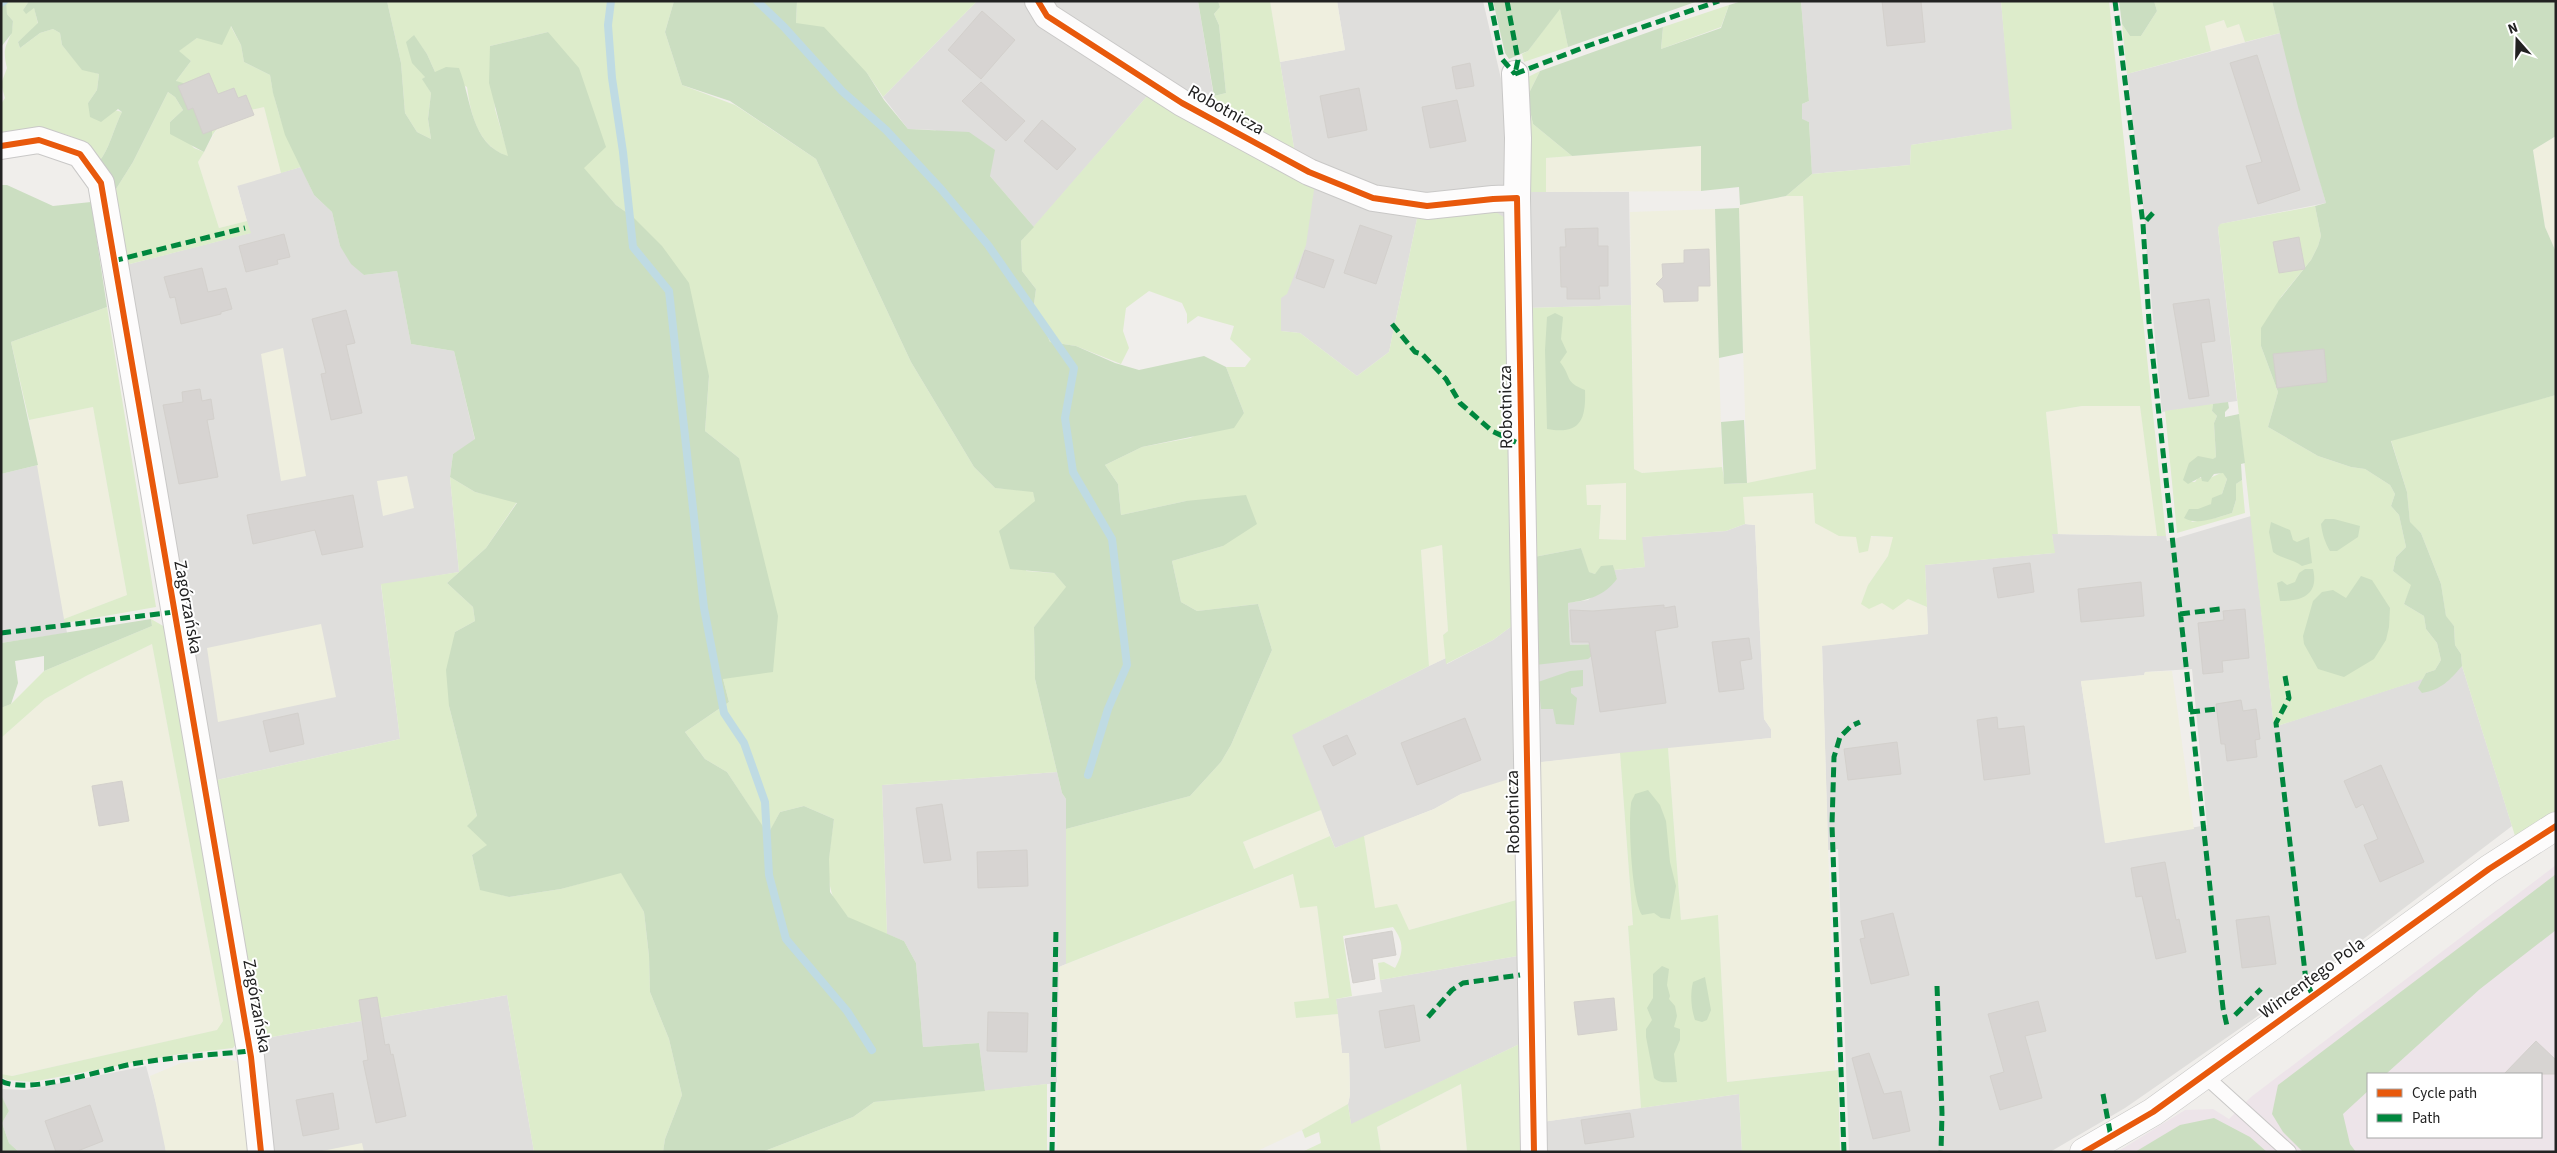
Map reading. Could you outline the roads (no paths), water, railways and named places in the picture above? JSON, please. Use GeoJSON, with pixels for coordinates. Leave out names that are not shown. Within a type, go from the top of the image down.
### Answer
{"type":"FeatureCollection","features":[{"type":"Feature","properties":{"kind":"street","name":"Robotnicza"},"geometry":{"type":"LineString","coordinates":[[1038,1],[1047,16],[1182,103],[1309,172],[1373,198],[1427,206],[1517,198],[1525,975],[1534,1152]]}},
{"type":"Feature","properties":{"kind":"street"},"geometry":{"type":"LineString","coordinates":[[1515,74],[1518,138],[1517,198]]}},
{"type":"Feature","properties":{"kind":"street","name":"Zagórzańska"},"geometry":{"type":"LineString","coordinates":[[1,146],[39,140],[80,154],[101,183],[251,1057],[261,1152]]}},
{"type":"Feature","properties":{"kind":"street","name":"Wincentego Pola"},"geometry":{"type":"LineString","coordinates":[[2084,1152],[2153,1112],[2489,869],[2556,826]]}},
{"type":"Feature","properties":{"kind":"lane"},"geometry":{"type":"LineString","coordinates":[[2204,1075],[2289,1152]]}},
{"type":"Feature","properties":{"kind":"waterway"},"geometry":{"type":"LineString","coordinates":[[611,1],[608,25],[612,78],[623,152],[633,247],[669,291],[704,608],[724,713],[744,743],[765,802],[769,875],[786,939],[847,1011],[872,1050]]}},
{"type":"Feature","properties":{"kind":"waterway"},"geometry":{"type":"LineString","coordinates":[[757,1],[784,27],[842,91],[886,130],[941,189],[988,245],[1074,368],[1065,418],[1073,472],[1112,539],[1127,665],[1108,709],[1088,775]]}}]}
